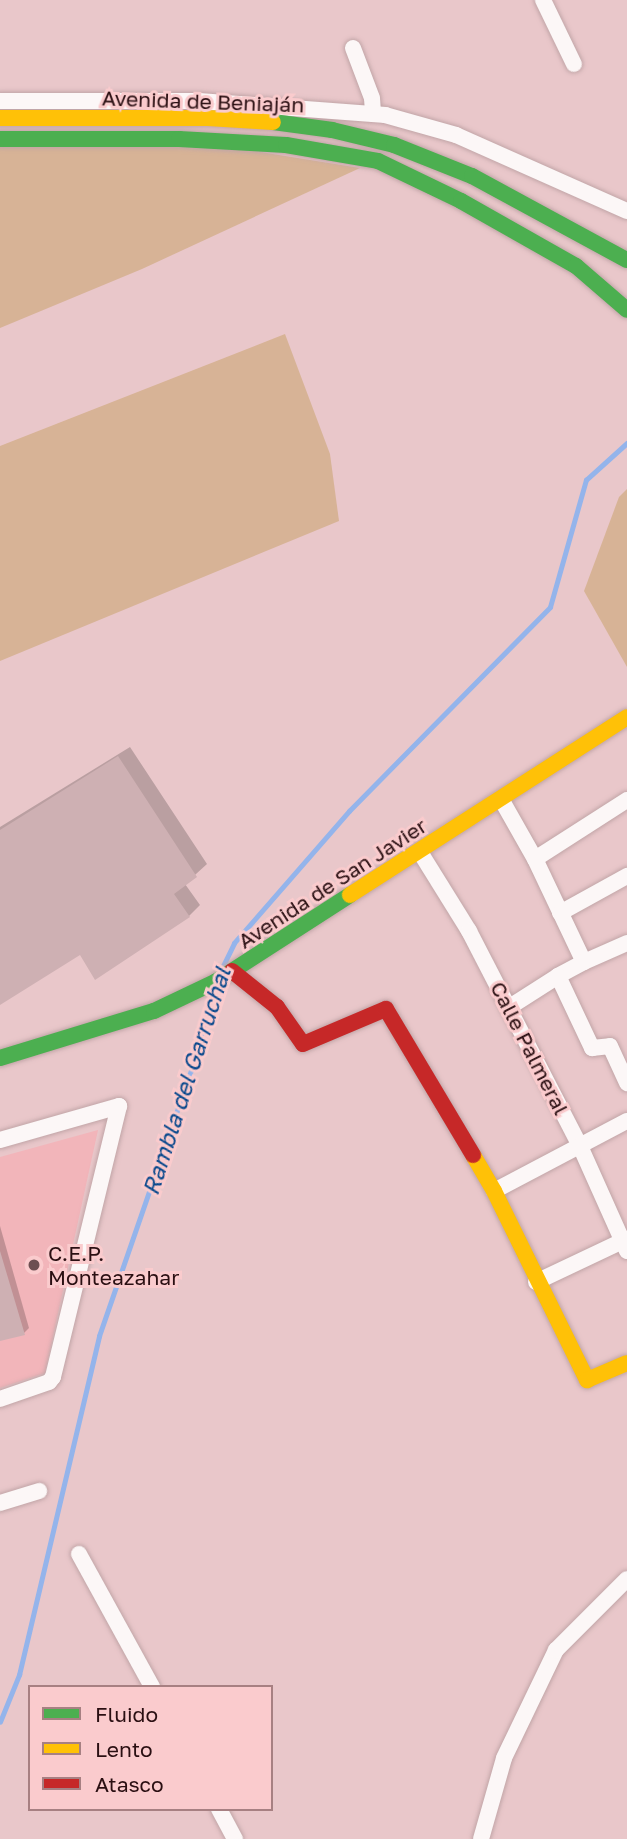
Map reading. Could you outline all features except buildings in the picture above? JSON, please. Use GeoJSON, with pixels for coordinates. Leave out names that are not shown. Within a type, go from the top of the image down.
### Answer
{"type":"FeatureCollection","features":[{"type":"Feature","properties":{"kind":"main road","name":"Avenida de Beniaján"},"geometry":{"type":"LineString","coordinates":[[0,118],[208,118],[275,122],[332,130],[394,145],[472,176],[627,260]]}},
{"type":"Feature","properties":{"kind":"main road"},"geometry":{"type":"LineString","coordinates":[[0,139],[179,139],[286,145],[378,162],[461,201],[576,266],[627,310]]}},
{"type":"Feature","properties":{"kind":"main road","name":"Avenida de San Javier"},"geometry":{"type":"LineString","coordinates":[[0,1058],[154,1011],[232,971],[627,717]]}},
{"type":"Feature","properties":{"kind":"main road"},"geometry":{"type":"LineString","coordinates":[[232,971],[277,1007],[303,1044],[386,1009],[494,1191],[536,1282],[587,1380],[627,1363]]}},
{"type":"Feature","properties":{"kind":"street"},"geometry":{"type":"LineString","coordinates":[[543,0],[574,64]]}},
{"type":"Feature","properties":{"kind":"street"},"geometry":{"type":"LineString","coordinates":[[352,48],[372,98],[373,114]]}},
{"type":"Feature","properties":{"kind":"street"},"geometry":{"type":"LineString","coordinates":[[0,101],[199,101],[373,114],[456,135],[627,211]]}},
{"type":"Feature","properties":{"kind":"street"},"geometry":{"type":"LineString","coordinates":[[501,799],[534,859],[584,962]]}},
{"type":"Feature","properties":{"kind":"street"},"geometry":{"type":"LineString","coordinates":[[534,859],[627,800]]}},
{"type":"Feature","properties":{"kind":"street","name":"Calle Palmeral"},"geometry":{"type":"LineString","coordinates":[[419,852],[469,932],[580,1146],[626,1244]]}},
{"type":"Feature","properties":{"kind":"street"},"geometry":{"type":"LineString","coordinates":[[560,913],[627,876]]}},
{"type":"Feature","properties":{"kind":"street"},"geometry":{"type":"LineString","coordinates":[[508,1008],[558,976],[627,943]]}},
{"type":"Feature","properties":{"kind":"street"},"geometry":{"type":"LineString","coordinates":[[558,976],[592,1048],[610,1046],[627,1083]]}},
{"type":"Feature","properties":{"kind":"street"},"geometry":{"type":"LineString","coordinates":[[0,1140],[119,1106],[55,1371],[49,1382],[0,1399]]}},
{"type":"Feature","properties":{"kind":"street"},"geometry":{"type":"LineString","coordinates":[[494,1191],[627,1121]]}},
{"type":"Feature","properties":{"kind":"street"},"geometry":{"type":"LineString","coordinates":[[536,1282],[626,1244]]}},
{"type":"Feature","properties":{"kind":"street"},"geometry":{"type":"LineString","coordinates":[[0,1503],[39,1491]]}},
{"type":"Feature","properties":{"kind":"street"},"geometry":{"type":"LineString","coordinates":[[79,1554],[151,1685]]}},
{"type":"Feature","properties":{"kind":"street"},"geometry":{"type":"LineString","coordinates":[[481,1839],[504,1758],[556,1650],[627,1579]]}},
{"type":"Feature","properties":{"kind":"street"},"geometry":{"type":"LineString","coordinates":[[220,1811],[235,1839]]}},
{"type":"Feature","properties":{"kind":"shaded area"},"geometry":{"type":"Polygon","coordinates":[[[0,139],[179,139],[360,168],[142,269],[0,328],[0,139]]]}},
{"type":"Feature","properties":{"kind":"shaded area"},"geometry":{"type":"Polygon","coordinates":[[[285,334],[330,454],[339,521],[0,661],[0,446],[285,334]]]}},
{"type":"Feature","properties":{"kind":"shaded area"},"geometry":{"type":"Polygon","coordinates":[[[627,489],[627,667],[584,591],[619,497],[627,489]]]}},
{"type":"Feature","properties":{"kind":"shaded area","name":"C.E.P. Monteazahar"},"geometry":{"type":"Polygon","coordinates":[[[98,1130],[45,1373],[0,1388],[0,1157],[98,1130]]]}},
{"type":"Feature","properties":{"kind":"waterway","name":"Rambla del Garruchal"},"geometry":{"type":"LineString","coordinates":[[223,966],[234,943],[349,811],[550,607],[586,480],[627,443]]}},
{"type":"Feature","properties":{"kind":"waterway","name":"Rambla del Garruchal"},"geometry":{"type":"LineString","coordinates":[[0,1722],[19,1675],[99,1336],[193,1064],[212,993]]}},
{"type":"Feature","properties":{"kind":"traffic: fast"},"geometry":{"type":"LineString","coordinates":[[273,122],[332,130],[394,145],[472,176],[627,260]]}},
{"type":"Feature","properties":{"kind":"traffic: fast"},"geometry":{"type":"LineString","coordinates":[[0,139],[179,139],[286,145],[378,161],[461,201],[576,266],[627,310]]}},
{"type":"Feature","properties":{"kind":"traffic: fast"},"geometry":{"type":"LineString","coordinates":[[0,1058],[154,1011],[215,982],[350,895]]}},
{"type":"Feature","properties":{"kind":"traffic: slow"},"geometry":{"type":"LineString","coordinates":[[0,118],[208,118],[273,122]]}},
{"type":"Feature","properties":{"kind":"traffic: slow"},"geometry":{"type":"LineString","coordinates":[[350,895],[627,717]]}},
{"type":"Feature","properties":{"kind":"traffic: slow"},"geometry":{"type":"LineString","coordinates":[[473,1155],[494,1191],[587,1380],[627,1363]]}},
{"type":"Feature","properties":{"kind":"traffic: jam"},"geometry":{"type":"LineString","coordinates":[[232,971],[277,1007],[303,1044],[386,1009],[473,1155]]}},
{"type":"Feature","properties":{"kind":"place","name":"C.E.P. Monteazahar"},"geometry":{"type":"Point","coordinates":[34,1265]}}]}
